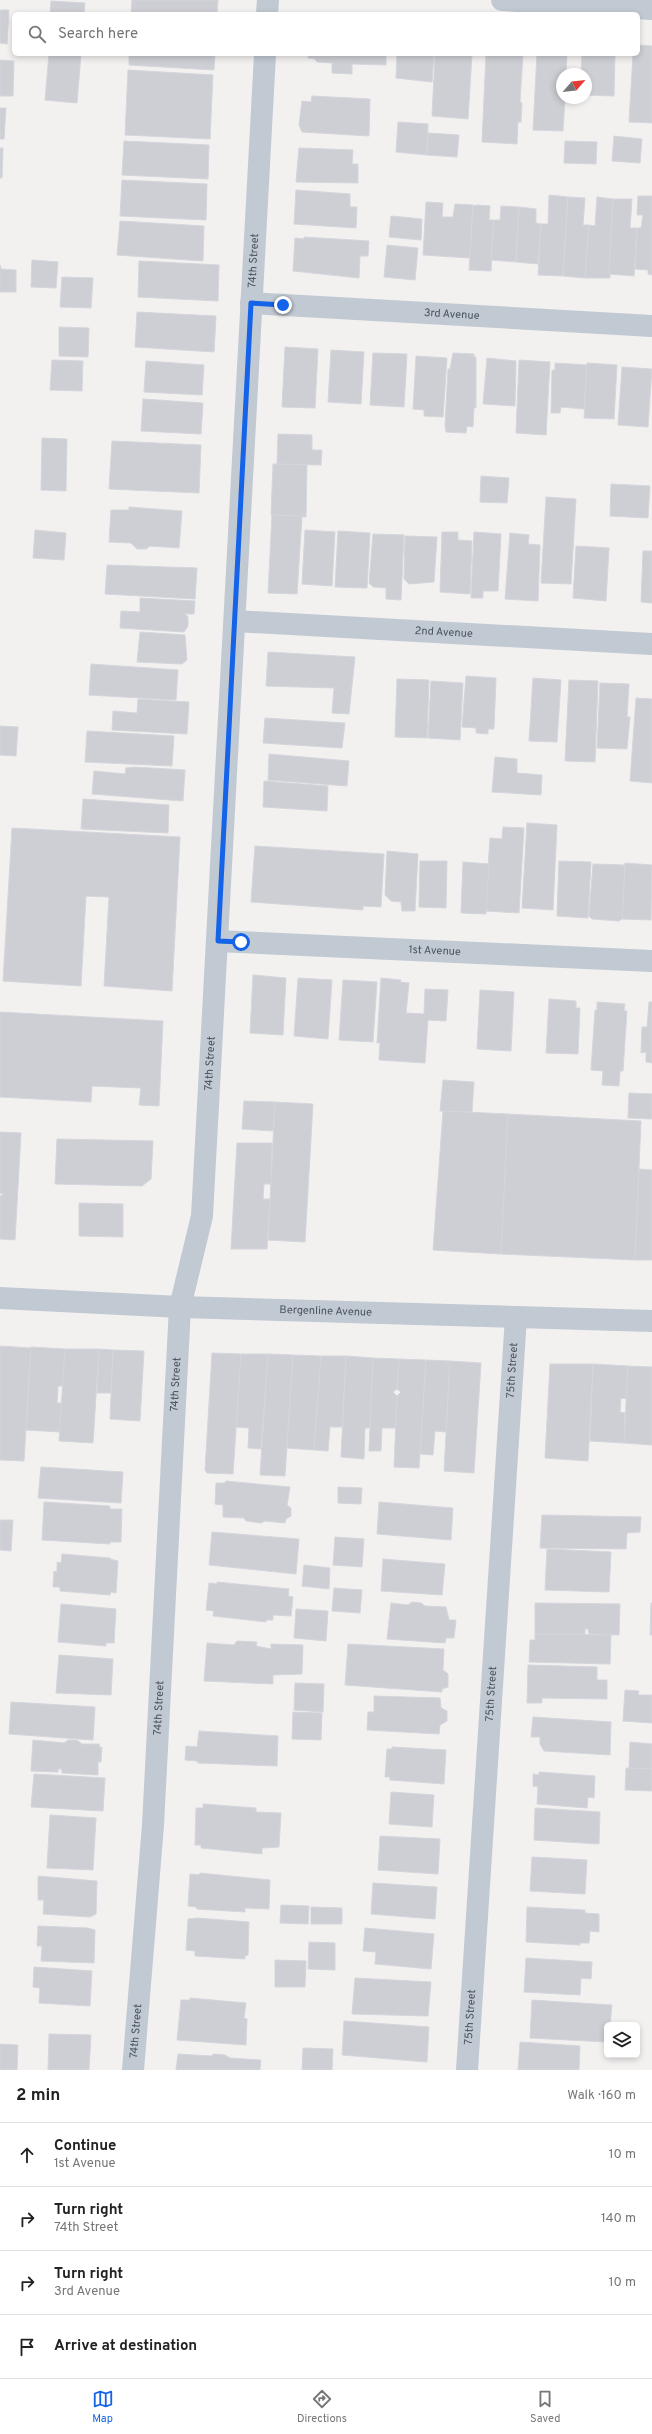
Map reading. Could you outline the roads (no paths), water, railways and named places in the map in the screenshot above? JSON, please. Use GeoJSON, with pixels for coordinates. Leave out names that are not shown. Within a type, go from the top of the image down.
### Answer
{"type":"FeatureCollection","features":[{"type":"Feature","properties":{"kind":"street"},"geometry":{"type":"LineString","coordinates":[[267,12],[268,0]]}},
{"type":"Feature","properties":{"kind":"street"},"geometry":{"type":"LineString","coordinates":[[502,0],[652,9]]}},
{"type":"Feature","properties":{"kind":"street","name":"74th Street"},"geometry":{"type":"LineString","coordinates":[[133,2070],[153,1825],[180,1307],[202,1216],[265,56]]}},
{"type":"Feature","properties":{"kind":"street","name":"3rd Avenue"},"geometry":{"type":"LineString","coordinates":[[251,303],[652,326]]}},
{"type":"Feature","properties":{"kind":"street","name":"2nd Avenue"},"geometry":{"type":"LineString","coordinates":[[235,621],[652,644]]}},
{"type":"Feature","properties":{"kind":"street","name":"1st Avenue"},"geometry":{"type":"LineString","coordinates":[[218,941],[652,961]]}},
{"type":"Feature","properties":{"kind":"street","name":"Bergenline Avenue"},"geometry":{"type":"LineString","coordinates":[[0,1298],[180,1307],[652,1321]]}},
{"type":"Feature","properties":{"kind":"street","name":"75th Street"},"geometry":{"type":"LineString","coordinates":[[467,2070],[516,1317]]}}]}
